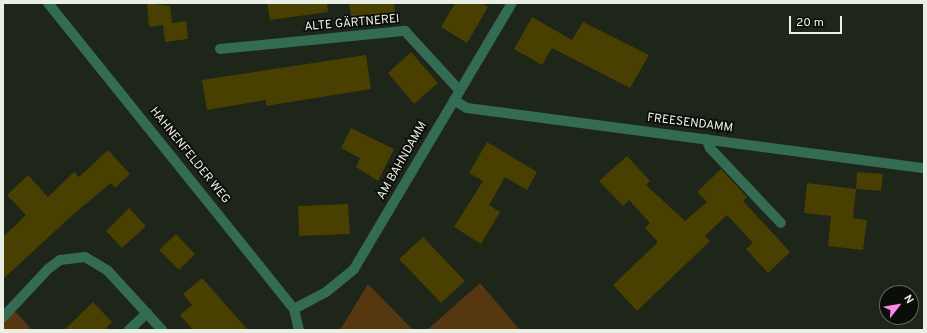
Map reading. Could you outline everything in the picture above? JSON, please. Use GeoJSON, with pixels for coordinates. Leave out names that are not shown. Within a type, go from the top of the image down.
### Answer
{"type":"FeatureCollection","features":[{"type":"Feature","properties":{"kind":"street","name":"HAHNENFELDER WEG"},"geometry":{"type":"LineString","coordinates":[[48,3],[294,309],[299,330]]}},
{"type":"Feature","properties":{"kind":"street","name":"AM BAHNDAMM"},"geometry":{"type":"LineString","coordinates":[[294,309],[326,292],[354,269],[512,3]]}},
{"type":"Feature","properties":{"kind":"street","name":"ALTE GÄRTNEREI"},"geometry":{"type":"LineString","coordinates":[[220,50],[405,31],[460,91]]}},
{"type":"Feature","properties":{"kind":"street","name":"FREESENDAMM"},"geometry":{"type":"LineString","coordinates":[[454,100],[467,108],[924,168]]}},
{"type":"Feature","properties":{"kind":"street"},"geometry":{"type":"LineString","coordinates":[[706,139],[710,148],[780,223]]}},
{"type":"Feature","properties":{"kind":"street"},"geometry":{"type":"LineString","coordinates":[[3,317],[48,269],[72,257],[98,262],[162,330]]}},
{"type":"Feature","properties":{"kind":"street"},"geometry":{"type":"LineString","coordinates":[[129,330],[147,313]]}},
{"type":"Feature","properties":{"kind":"shaded area"},"geometry":{"type":"Polygon","coordinates":[[[480,283],[520,330],[427,330],[480,283]]]}},
{"type":"Feature","properties":{"kind":"shaded area"},"geometry":{"type":"Polygon","coordinates":[[[368,284],[413,330],[340,330],[368,284]]]}},
{"type":"Feature","properties":{"kind":"shaded area"},"geometry":{"type":"Polygon","coordinates":[[[12,308],[32,330],[3,330],[3,317],[12,308]]]}},
{"type":"Feature","properties":{"kind":"building"},"geometry":{"type":"Polygon","coordinates":[[[147,3],[170,6],[172,23],[186,21],[188,39],[165,42],[163,25],[149,27],[147,3]]]}},
{"type":"Feature","properties":{"kind":"building"},"geometry":{"type":"Polygon","coordinates":[[[267,3],[327,3],[328,12],[270,20],[267,3]]]}},
{"type":"Feature","properties":{"kind":"building"},"geometry":{"type":"Polygon","coordinates":[[[349,3],[394,3],[395,13],[351,17],[349,3]]]}},
{"type":"Feature","properties":{"kind":"building"},"geometry":{"type":"Polygon","coordinates":[[[455,3],[481,3],[488,7],[467,43],[441,27],[455,3]]]}},
{"type":"Feature","properties":{"kind":"building"},"geometry":{"type":"Polygon","coordinates":[[[532,17],[572,40],[583,22],[649,55],[630,88],[552,48],[542,65],[514,49],[532,17]]]}},
{"type":"Feature","properties":{"kind":"building"},"geometry":{"type":"Polygon","coordinates":[[[411,52],[438,83],[414,104],[388,73],[411,52]]]}},
{"type":"Feature","properties":{"kind":"building"},"geometry":{"type":"Polygon","coordinates":[[[366,55],[371,89],[266,106],[266,100],[207,110],[202,80],[366,55]]]}},
{"type":"Feature","properties":{"kind":"building"},"geometry":{"type":"Polygon","coordinates":[[[351,128],[394,149],[378,181],[356,167],[360,158],[341,148],[351,128]]]}},
{"type":"Feature","properties":{"kind":"building"},"geometry":{"type":"Polygon","coordinates":[[[487,142],[537,172],[527,190],[505,177],[489,205],[500,212],[481,244],[454,227],[483,181],[469,173],[487,142]]]}},
{"type":"Feature","properties":{"kind":"building"},"geometry":{"type":"Polygon","coordinates":[[[108,150],[130,174],[115,188],[111,183],[77,211],[3,279],[3,237],[26,215],[7,195],[28,175],[48,197],[74,172],[79,177],[108,150]]]}},
{"type":"Feature","properties":{"kind":"building"},"geometry":{"type":"Polygon","coordinates":[[[627,156],[650,181],[646,185],[685,221],[707,202],[697,192],[721,169],[747,197],[743,201],[790,252],[768,273],[746,249],[753,243],[727,215],[705,236],[710,241],[637,311],[613,285],[658,242],[645,228],[650,223],[629,200],[623,206],[599,181],[627,156]]]}},
{"type":"Feature","properties":{"kind":"building"},"geometry":{"type":"Polygon","coordinates":[[[857,172],[883,174],[881,191],[856,189],[857,172]]]}},
{"type":"Feature","properties":{"kind":"building"},"geometry":{"type":"Polygon","coordinates":[[[807,183],[856,189],[853,218],[867,220],[863,250],[828,246],[831,216],[804,213],[807,183]]]}},
{"type":"Feature","properties":{"kind":"building"},"geometry":{"type":"Polygon","coordinates":[[[348,204],[350,234],[299,236],[298,206],[348,204]]]}},
{"type":"Feature","properties":{"kind":"building"},"geometry":{"type":"Polygon","coordinates":[[[129,208],[146,226],[122,248],[106,231],[129,208]]]}},
{"type":"Feature","properties":{"kind":"building"},"geometry":{"type":"Polygon","coordinates":[[[176,234],[195,254],[179,270],[159,250],[176,234]]]}},
{"type":"Feature","properties":{"kind":"building"},"geometry":{"type":"Polygon","coordinates":[[[423,237],[465,281],[441,303],[399,259],[423,237]]]}},
{"type":"Feature","properties":{"kind":"building"},"geometry":{"type":"Polygon","coordinates":[[[202,278],[248,330],[193,330],[180,315],[192,305],[183,294],[202,278]]]}},
{"type":"Feature","properties":{"kind":"building"},"geometry":{"type":"Polygon","coordinates":[[[93,302],[112,322],[104,330],[64,330],[93,302]]]}}]}
